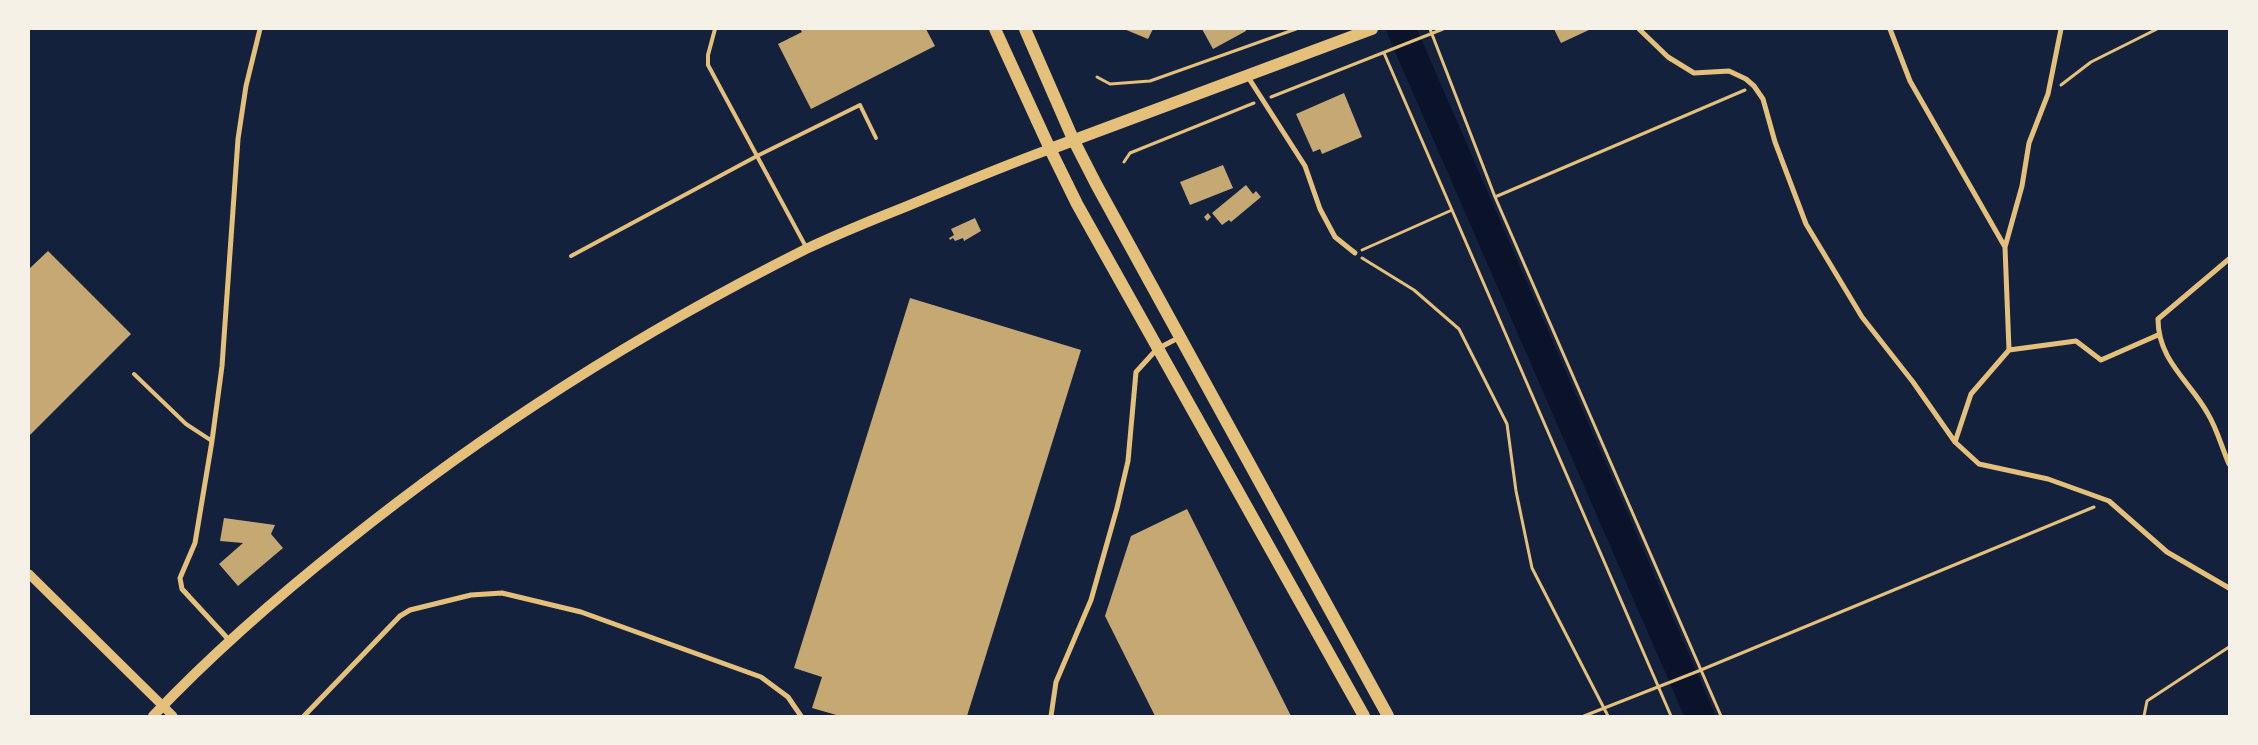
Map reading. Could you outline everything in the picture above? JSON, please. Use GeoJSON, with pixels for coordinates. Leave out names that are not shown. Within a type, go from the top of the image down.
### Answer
{"type":"FeatureCollection","features":[{"type":"Feature","properties":{"kind":"main road"},"geometry":{"type":"LineString","coordinates":[[995,29],[1077,204],[1364,716]]}},
{"type":"Feature","properties":{"kind":"main road"},"geometry":{"type":"LineString","coordinates":[[1025,29],[1073,139],[1388,716]]}},
{"type":"Feature","properties":{"kind":"main road"},"geometry":{"type":"LineString","coordinates":[[153,716],[230,641],[300,579],[362,529],[476,444],[586,371],[687,313],[807,249],[1000,167],[1372,29]]}},
{"type":"Feature","properties":{"kind":"street"},"geometry":{"type":"LineString","coordinates":[[230,641],[182,589],[180,578],[195,543],[212,441],[222,366],[238,139],[246,86],[260,29]]}},
{"type":"Feature","properties":{"kind":"street"},"geometry":{"type":"LineString","coordinates":[[1639,29],[1668,56],[1694,73],[1729,71],[1746,79],[1754,86],[1762,99],[1775,142],[1806,224],[1862,317],[1913,382],[1955,442],[1979,464],[2048,479],[2109,500],[2167,552],[2229,588]]}},
{"type":"Feature","properties":{"kind":"street"},"geometry":{"type":"LineString","coordinates":[[1890,29],[1910,82],[2006,248]]}},
{"type":"Feature","properties":{"kind":"street"},"geometry":{"type":"LineString","coordinates":[[2009,350],[2006,248],[2022,186],[2029,143],[2048,94],[2061,29]]}},
{"type":"Feature","properties":{"kind":"street"},"geometry":{"type":"LineString","coordinates":[[1247,76],[1305,166],[1320,210],[1335,237],[1355,253]]}},
{"type":"Feature","properties":{"kind":"street"},"geometry":{"type":"LineString","coordinates":[[2229,259],[2158,319],[2158,335],[2177,373],[2208,413],[2229,464]]}},
{"type":"Feature","properties":{"kind":"street"},"geometry":{"type":"LineString","coordinates":[[1955,442],[1970,394],[2009,350],[2076,341],[2101,360],[2158,335]]}},
{"type":"Feature","properties":{"kind":"street"},"geometry":{"type":"LineString","coordinates":[[1051,716],[1056,682],[1091,600],[1117,508],[1128,461],[1136,372],[1157,349],[1180,337]]}},
{"type":"Feature","properties":{"kind":"street"},"geometry":{"type":"LineString","coordinates":[[29,574],[173,716]]}},
{"type":"Feature","properties":{"kind":"street"},"geometry":{"type":"LineString","coordinates":[[304,716],[400,616],[410,610],[471,595],[502,593],[581,612],[761,677],[788,697],[801,716]]}},
{"type":"Feature","properties":{"kind":"lane"},"geometry":{"type":"LineString","coordinates":[[715,29],[708,55],[708,65],[807,249]]}},
{"type":"Feature","properties":{"kind":"lane"},"geometry":{"type":"LineString","coordinates":[[571,256],[757,156],[860,105],[876,138]]}},
{"type":"Feature","properties":{"kind":"lane"},"geometry":{"type":"LineString","coordinates":[[134,374],[186,424],[212,441]]}},
{"type":"Feature","properties":{"kind":"path"},"geometry":{"type":"LineString","coordinates":[[1097,77],[1110,84],[1150,81],[1296,29]]}},
{"type":"Feature","properties":{"kind":"path"},"geometry":{"type":"LineString","coordinates":[[1430,29],[1495,198],[1721,716]]}},
{"type":"Feature","properties":{"kind":"path"},"geometry":{"type":"LineString","coordinates":[[1443,29],[1385,53],[1671,716]]}},
{"type":"Feature","properties":{"kind":"path"},"geometry":{"type":"LineString","coordinates":[[2048,94],[2090,62],[2157,29]]}},
{"type":"Feature","properties":{"kind":"path"},"geometry":{"type":"LineString","coordinates":[[1495,198],[1754,86]]}},
{"type":"Feature","properties":{"kind":"path"},"geometry":{"type":"LineString","coordinates":[[1355,253],[1452,210]]}},
{"type":"Feature","properties":{"kind":"path"},"geometry":{"type":"LineString","coordinates":[[1355,253],[1414,290],[1460,329],[1507,424],[1516,490],[1532,568],[1608,716]]}},
{"type":"Feature","properties":{"kind":"path"},"geometry":{"type":"LineString","coordinates":[[1584,716],[1605,710],[1658,686],[1701,670],[2109,500]]}},
{"type":"Feature","properties":{"kind":"path"},"geometry":{"type":"LineString","coordinates":[[2144,716],[2147,700],[2229,647]]}},
{"type":"Feature","properties":{"kind":"building"},"geometry":{"type":"Polygon","coordinates":[[[800,29],[926,29],[935,46],[811,109],[778,44],[802,32],[800,29]]]}},
{"type":"Feature","properties":{"kind":"building"},"geometry":{"type":"Polygon","coordinates":[[[1124,29],[1153,29],[1148,39],[1124,29]]]}},
{"type":"Feature","properties":{"kind":"building"},"geometry":{"type":"Polygon","coordinates":[[[1202,29],[1245,29],[1246,31],[1213,49],[1202,29]]]}},
{"type":"Feature","properties":{"kind":"building"},"geometry":{"type":"Polygon","coordinates":[[[1554,29],[1591,29],[1561,43],[1554,29]]]}},
{"type":"Feature","properties":{"kind":"building"},"geometry":{"type":"Polygon","coordinates":[[[1344,93],[1362,137],[1322,154],[1320,149],[1313,152],[1296,114],[1344,93]]]}},
{"type":"Feature","properties":{"kind":"building"},"geometry":{"type":"Polygon","coordinates":[[[1223,165],[1233,188],[1190,205],[1180,182],[1223,165]]]}},
{"type":"Feature","properties":{"kind":"building"},"geometry":{"type":"Polygon","coordinates":[[[1246,185],[1253,194],[1256,191],[1261,197],[1231,222],[1229,220],[1222,225],[1212,213],[1246,185]]]}},
{"type":"Feature","properties":{"kind":"building"},"geometry":{"type":"Polygon","coordinates":[[[1208,213],[1211,217],[1207,221],[1204,217],[1208,213]]]}},
{"type":"Feature","properties":{"kind":"building"},"geometry":{"type":"Polygon","coordinates":[[[975,218],[981,231],[964,241],[963,238],[955,241],[953,238],[950,240],[949,238],[954,235],[951,229],[975,218]]]}},
{"type":"Feature","properties":{"kind":"building"},"geometry":{"type":"Polygon","coordinates":[[[48,251],[131,334],[29,436],[29,269],[48,251]]]}},
{"type":"Feature","properties":{"kind":"building"},"geometry":{"type":"Polygon","coordinates":[[[910,298],[1081,350],[967,716],[840,716],[812,708],[822,677],[794,668],[910,298]]]}},
{"type":"Feature","properties":{"kind":"building"},"geometry":{"type":"Polygon","coordinates":[[[1187,509],[1291,716],[1155,716],[1105,616],[1131,536],[1187,509]]]}},
{"type":"Feature","properties":{"kind":"building"},"geometry":{"type":"Polygon","coordinates":[[[224,518],[275,525],[271,534],[283,548],[238,586],[219,564],[243,543],[220,541],[224,518]]]}},
{"type":"Feature","properties":{"kind":"waterway"},"geometry":{"type":"LineString","coordinates":[[1401,29],[1700,716]]}}]}
